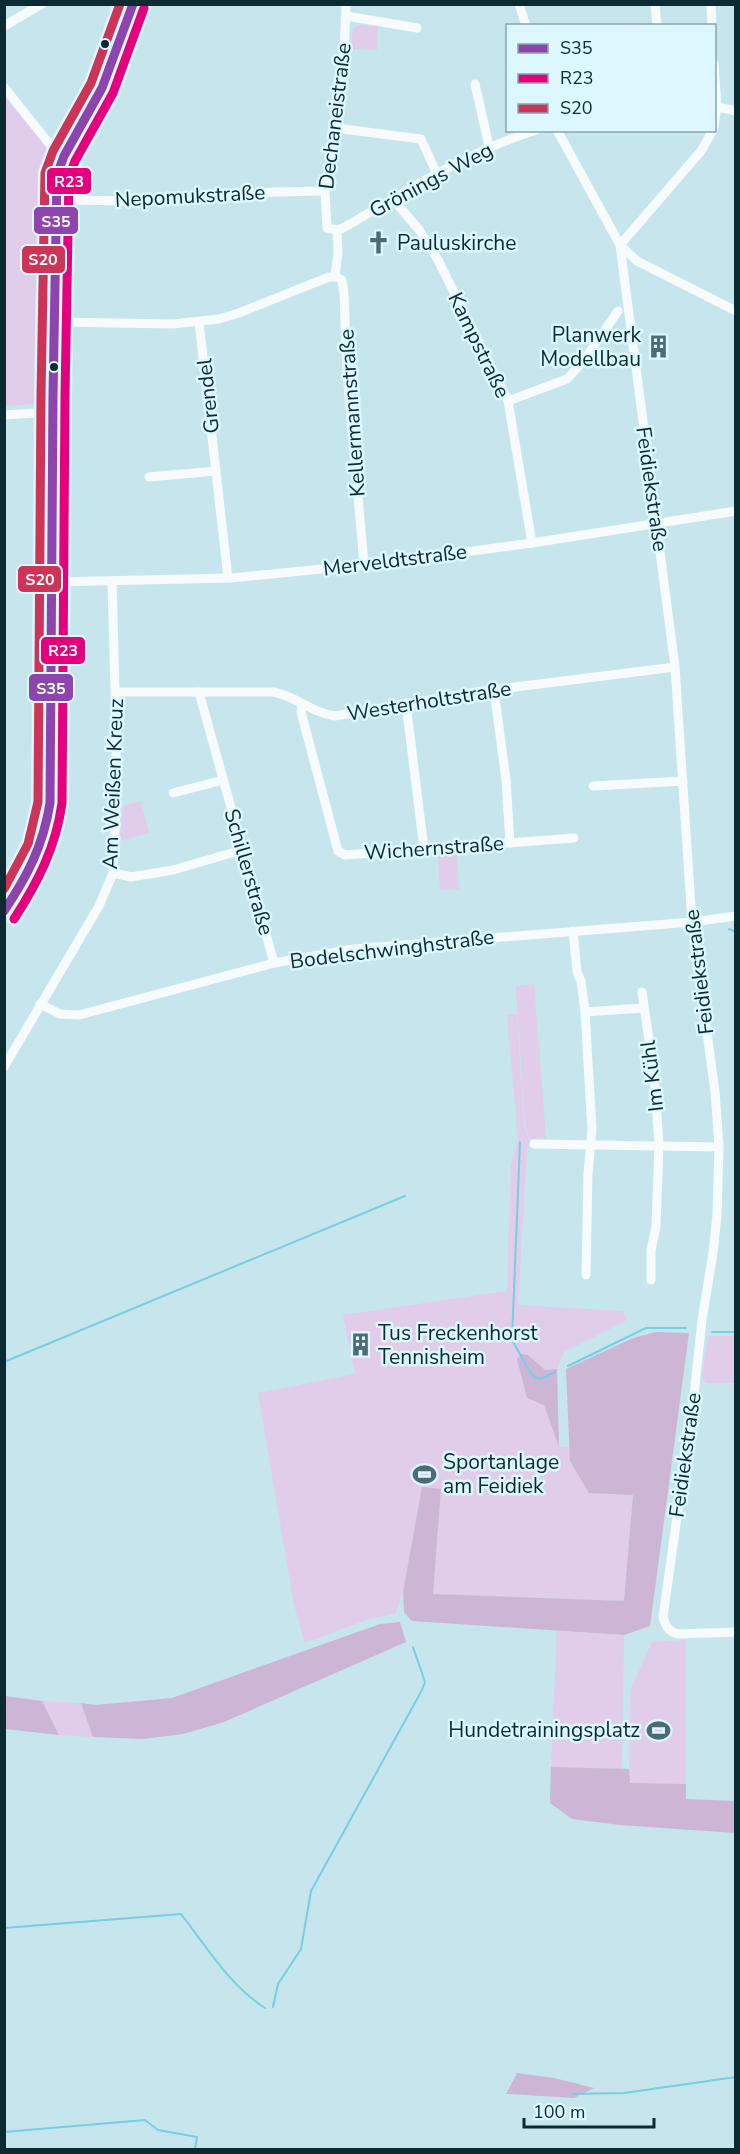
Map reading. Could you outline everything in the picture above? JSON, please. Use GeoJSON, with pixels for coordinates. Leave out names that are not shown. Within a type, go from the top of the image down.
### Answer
{"type":"FeatureCollection","features":[{"type":"Feature","properties":{"kind":"main road"},"geometry":{"type":"LineString","coordinates":[[4,912],[30,872],[41,850],[47,828],[51,785],[57,175],[64,156],[102,88],[133,4]]}},
{"type":"Feature","properties":{"kind":"street"},"geometry":{"type":"LineString","coordinates":[[4,26],[42,4]]}},
{"type":"Feature","properties":{"kind":"street","name":"Dechaneistraße"},"geometry":{"type":"LineString","coordinates":[[330,278],[338,253],[325,191],[343,78],[346,4]]}},
{"type":"Feature","properties":{"kind":"street"},"geometry":{"type":"LineString","coordinates":[[519,4],[525,24]]}},
{"type":"Feature","properties":{"kind":"street"},"geometry":{"type":"LineString","coordinates":[[655,4],[657,24]]}},
{"type":"Feature","properties":{"kind":"street"},"geometry":{"type":"LineString","coordinates":[[711,4],[712,24]]}},
{"type":"Feature","properties":{"kind":"street"},"geometry":{"type":"LineString","coordinates":[[346,16],[417,28]]}},
{"type":"Feature","properties":{"kind":"street"},"geometry":{"type":"LineString","coordinates":[[475,84],[489,146]]}},
{"type":"Feature","properties":{"kind":"street"},"geometry":{"type":"LineString","coordinates":[[4,87],[55,151],[64,156]]}},
{"type":"Feature","properties":{"kind":"street"},"geometry":{"type":"LineString","coordinates":[[716,93],[716,114]]}},
{"type":"Feature","properties":{"kind":"street"},"geometry":{"type":"LineString","coordinates":[[717,107],[735,111]]}},
{"type":"Feature","properties":{"kind":"street"},"geometry":{"type":"LineString","coordinates":[[335,128],[421,139],[437,174]]}},
{"type":"Feature","properties":{"kind":"street","name":"Grönings Weg"},"geometry":{"type":"LineString","coordinates":[[332,229],[393,199],[489,146],[530,132]]}},
{"type":"Feature","properties":{"kind":"street"},"geometry":{"type":"LineString","coordinates":[[558,132],[620,245],[637,261],[735,311]]}},
{"type":"Feature","properties":{"kind":"street"},"geometry":{"type":"LineString","coordinates":[[620,245],[701,151],[712,132]]}},
{"type":"Feature","properties":{"kind":"street","name":"Nepomukstraße"},"geometry":{"type":"LineString","coordinates":[[55,200],[140,201],[325,191]]}},
{"type":"Feature","properties":{"kind":"street","name":"Kampstraße"},"geometry":{"type":"LineString","coordinates":[[393,199],[420,231],[438,260],[508,401],[532,543]]}},
{"type":"Feature","properties":{"kind":"street","name":"Feidiekstraße"},"geometry":{"type":"LineString","coordinates":[[620,245],[675,667],[692,922],[715,1092],[719,1147],[714,1244],[663,1611],[666,1627],[671,1632],[678,1634],[735,1632]]}},
{"type":"Feature","properties":{"kind":"street"},"geometry":{"type":"LineString","coordinates":[[55,322],[173,324],[199,322],[239,313],[330,278]]}},
{"type":"Feature","properties":{"kind":"street","name":"Kellermannstraße"},"geometry":{"type":"LineString","coordinates":[[330,278],[342,280],[344,293],[347,372],[364,564]]}},
{"type":"Feature","properties":{"kind":"street"},"geometry":{"type":"LineString","coordinates":[[508,401],[567,379],[582,363],[618,311]]}},
{"type":"Feature","properties":{"kind":"street","name":"Grendel"},"geometry":{"type":"LineString","coordinates":[[199,322],[228,578]]}},
{"type":"Feature","properties":{"kind":"street"},"geometry":{"type":"LineString","coordinates":[[4,415],[53,412]]}},
{"type":"Feature","properties":{"kind":"street"},"geometry":{"type":"LineString","coordinates":[[149,477],[216,471]]}},
{"type":"Feature","properties":{"kind":"street","name":"Merveldtstraße"},"geometry":{"type":"LineString","coordinates":[[53,582],[228,578],[364,564],[532,543],[735,511]]}},
{"type":"Feature","properties":{"kind":"street","name":"Am Weißen Kreuz"},"geometry":{"type":"LineString","coordinates":[[4,1067],[99,906],[113,873],[116,806],[116,692],[112,581]]}},
{"type":"Feature","properties":{"kind":"street","name":"Westerholtstraße"},"geometry":{"type":"LineString","coordinates":[[116,692],[273,692],[286,694],[321,714],[335,716],[494,690],[675,667]]}},
{"type":"Feature","properties":{"kind":"street"},"geometry":{"type":"LineString","coordinates":[[494,690],[506,780],[510,843]]}},
{"type":"Feature","properties":{"kind":"street","name":"Schillerstraße"},"geometry":{"type":"LineString","coordinates":[[199,692],[274,963]]}},
{"type":"Feature","properties":{"kind":"street"},"geometry":{"type":"LineString","coordinates":[[406,703],[424,849]]}},
{"type":"Feature","properties":{"kind":"street","name":"Wichernstraße"},"geometry":{"type":"LineString","coordinates":[[302,704],[301,712],[338,851],[345,855],[574,838]]}},
{"type":"Feature","properties":{"kind":"street","name":"Schillerstraße"},"geometry":{"type":"LineString","coordinates":[[173,793],[223,780]]}},
{"type":"Feature","properties":{"kind":"street"},"geometry":{"type":"LineString","coordinates":[[593,786],[683,781]]}},
{"type":"Feature","properties":{"kind":"street"},"geometry":{"type":"LineString","coordinates":[[113,873],[131,877],[173,870],[242,850]]}},
{"type":"Feature","properties":{"kind":"street","name":"Bodelschwinghstraße"},"geometry":{"type":"LineString","coordinates":[[40,1004],[60,1014],[79,1016],[274,963],[354,949],[692,922],[735,916]]}},
{"type":"Feature","properties":{"kind":"street"},"geometry":{"type":"LineString","coordinates":[[573,931],[577,972],[581,981],[585,1012],[592,1129],[588,1173],[586,1275]]}},
{"type":"Feature","properties":{"kind":"street","name":"Im Kühl"},"geometry":{"type":"LineString","coordinates":[[642,992],[654,1074],[659,1145],[656,1227],[651,1250],[651,1280]]}},
{"type":"Feature","properties":{"kind":"street"},"geometry":{"type":"LineString","coordinates":[[585,1012],[643,1008]]}},
{"type":"Feature","properties":{"kind":"street"},"geometry":{"type":"LineString","coordinates":[[534,1144],[719,1147]]}},
{"type":"Feature","properties":{"kind":"shaded area"},"geometry":{"type":"Polygon","coordinates":[[[358,25],[378,26],[377,50],[351,49],[353,29],[358,25]]]}},
{"type":"Feature","properties":{"kind":"shaded area"},"geometry":{"type":"Polygon","coordinates":[[[4,97],[52,152],[47,174],[44,218],[45,403],[6,406],[4,386],[4,97]]]}},
{"type":"Feature","properties":{"kind":"shaded area"},"geometry":{"type":"Polygon","coordinates":[[[141,801],[149,833],[120,841],[123,806],[141,801]]]}},
{"type":"Feature","properties":{"kind":"shaded area"},"geometry":{"type":"Polygon","coordinates":[[[457,854],[459,889],[440,890],[438,855],[457,854]]]}},
{"type":"Feature","properties":{"kind":"shaded area"},"geometry":{"type":"Polygon","coordinates":[[[534,984],[546,1138],[530,1139],[525,1126],[516,986],[534,984]]]}},
{"type":"Feature","properties":{"kind":"shaded area","name":"Sportanlage am Feidiek"},"geometry":{"type":"Polygon","coordinates":[[[517,1014],[524,1126],[530,1142],[527,1147],[518,1305],[623,1311],[627,1320],[564,1352],[557,1369],[545,1370],[528,1355],[523,1354],[517,1359],[544,1405],[559,1447],[570,1447],[570,1461],[633,1495],[624,1601],[433,1594],[441,1490],[422,1487],[403,1592],[395,1614],[369,1619],[305,1643],[294,1605],[258,1393],[355,1374],[343,1315],[507,1291],[511,1165],[518,1139],[507,1015],[517,1014]]]}},
{"type":"Feature","properties":{"kind":"shaded area"},"geometry":{"type":"Polygon","coordinates":[[[656,1332],[689,1333],[650,1626],[624,1635],[412,1621],[404,1612],[403,1592],[422,1487],[441,1489],[433,1594],[624,1601],[633,1495],[589,1493],[570,1461],[566,1369],[633,1338],[656,1332]]]}},
{"type":"Feature","properties":{"kind":"shaded area"},"geometry":{"type":"Polygon","coordinates":[[[708,1336],[735,1336],[735,1383],[706,1383],[702,1377],[708,1336]]]}},
{"type":"Feature","properties":{"kind":"shaded area"},"geometry":{"type":"Polygon","coordinates":[[[522,1354],[528,1355],[545,1370],[557,1369],[559,1447],[544,1405],[527,1398],[517,1359],[522,1354]]]}},
{"type":"Feature","properties":{"kind":"shaded area"},"geometry":{"type":"Polygon","coordinates":[[[400,1622],[406,1642],[224,1722],[183,1734],[143,1739],[93,1737],[81,1703],[96,1705],[172,1698],[380,1624],[400,1622]]]}},
{"type":"Feature","properties":{"kind":"shaded area"},"geometry":{"type":"Polygon","coordinates":[[[557,1631],[624,1635],[622,1769],[551,1767],[557,1631]]]}},
{"type":"Feature","properties":{"kind":"shaded area","name":"Hundetrainingsplatz"},"geometry":{"type":"Polygon","coordinates":[[[686,1640],[686,1784],[629,1783],[630,1691],[652,1642],[686,1640]]]}},
{"type":"Feature","properties":{"kind":"shaded area"},"geometry":{"type":"Polygon","coordinates":[[[5,1696],[42,1701],[59,1735],[5,1729],[5,1696]]]}},
{"type":"Feature","properties":{"kind":"shaded area"},"geometry":{"type":"Polygon","coordinates":[[[42,1701],[81,1703],[93,1737],[59,1735],[42,1701]]]}},
{"type":"Feature","properties":{"kind":"shaded area"},"geometry":{"type":"Polygon","coordinates":[[[551,1767],[629,1769],[630,1783],[686,1784],[686,1799],[735,1801],[735,1833],[620,1825],[572,1819],[550,1803],[551,1767]]]}},
{"type":"Feature","properties":{"kind":"shaded area"},"geometry":{"type":"Polygon","coordinates":[[[517,2073],[554,2078],[594,2088],[574,2098],[506,2094],[517,2073]]]}},
{"type":"Feature","properties":{"kind":"waterway"},"geometry":{"type":"LineString","coordinates":[[729,929],[736,932]]}},
{"type":"Feature","properties":{"kind":"waterway"},"geometry":{"type":"LineString","coordinates":[[520,1142],[512,1340],[535,1378],[541,1379],[555,1372]]}},
{"type":"Feature","properties":{"kind":"waterway"},"geometry":{"type":"LineString","coordinates":[[4,1362],[405,1196]]}},
{"type":"Feature","properties":{"kind":"waterway"},"geometry":{"type":"LineString","coordinates":[[568,1366],[646,1328],[686,1328]]}},
{"type":"Feature","properties":{"kind":"waterway"},"geometry":{"type":"LineString","coordinates":[[712,1332],[736,1332]]}},
{"type":"Feature","properties":{"kind":"waterway"},"geometry":{"type":"LineString","coordinates":[[273,2007],[278,1984],[301,1949],[311,1891],[422,1690],[425,1682],[413,1647]]}},
{"type":"Feature","properties":{"kind":"waterway"},"geometry":{"type":"LineString","coordinates":[[4,1928],[181,1914],[230,1977],[252,1999],[265,2008]]}},
{"type":"Feature","properties":{"kind":"waterway"},"geometry":{"type":"LineString","coordinates":[[573,2094],[624,2093],[736,2077]]}},
{"type":"Feature","properties":{"kind":"waterway"},"geometry":{"type":"LineString","coordinates":[[4,2132],[145,2120],[158,2130],[197,2137],[195,2150]]}},
{"type":"Feature","properties":{"kind":"transit line","name":"S20"},"geometry":{"type":"LineString","coordinates":[[4,889],[28,844],[38,802],[45,173],[53,151],[91,83],[120,4]]}},
{"type":"Feature","properties":{"kind":"transit line","name":"S35"},"geometry":{"type":"LineString","coordinates":[[4,911],[39,847],[50,803],[57,175],[64,156],[102,88],[133,4]]}},
{"type":"Feature","properties":{"kind":"transit line","name":"R23"},"geometry":{"type":"LineString","coordinates":[[14,919],[45,864],[62,803],[69,177],[75,161],[113,93],[144,8]]}},
{"type":"Feature","properties":{"kind":"place","name":"Pauluskirche"},"geometry":{"type":"Point","coordinates":[379,243]}},
{"type":"Feature","properties":{"kind":"place","name":"Planwerk Modellbau"},"geometry":{"type":"Point","coordinates":[659,347]}},
{"type":"Feature","properties":{"kind":"place","name":"Tus Freckenhorst Tennisheim"},"geometry":{"type":"Point","coordinates":[360,1345]}},
{"type":"Feature","properties":{"kind":"place","name":"Sportanlage am Feidiek"},"geometry":{"type":"Point","coordinates":[425,1474]}},
{"type":"Feature","properties":{"kind":"place","name":"Hundetrainingsplatz"},"geometry":{"type":"Point","coordinates":[658,1730]}}]}
